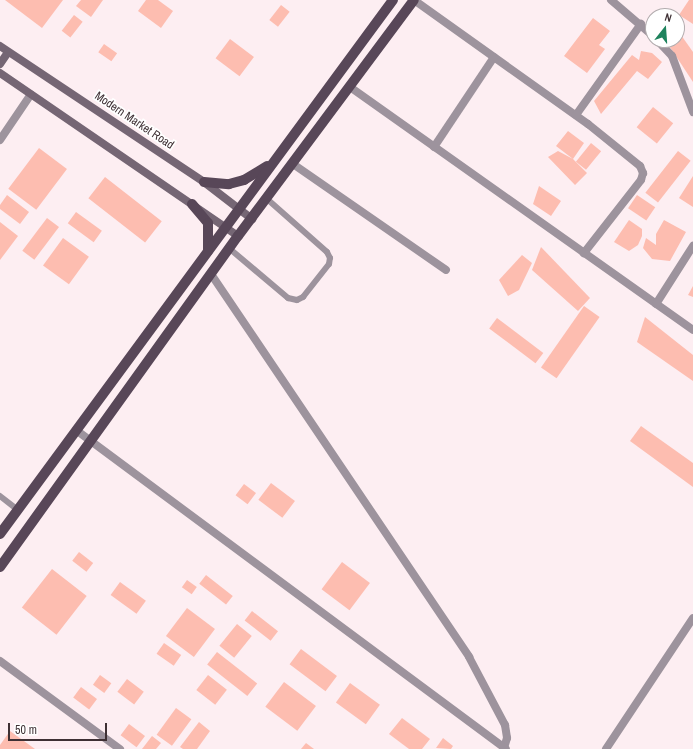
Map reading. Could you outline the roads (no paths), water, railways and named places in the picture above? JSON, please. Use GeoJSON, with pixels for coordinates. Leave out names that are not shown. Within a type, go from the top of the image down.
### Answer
{"type":"FeatureCollection","features":[{"type":"Feature","properties":{"kind":"main road"},"geometry":{"type":"LineString","coordinates":[[0,534],[393,0]]}},
{"type":"Feature","properties":{"kind":"main road"},"geometry":{"type":"LineString","coordinates":[[0,567],[238,236],[414,0]]}},
{"type":"Feature","properties":{"kind":"main road"},"geometry":{"type":"LineString","coordinates":[[204,182],[229,184],[244,180],[275,160]]}},
{"type":"Feature","properties":{"kind":"main road"},"geometry":{"type":"LineString","coordinates":[[192,204],[208,224],[208,251]]}},
{"type":"Feature","properties":{"kind":"street"},"geometry":{"type":"LineString","coordinates":[[414,0],[576,114],[634,161],[643,173],[641,180],[584,253]]}},
{"type":"Feature","properties":{"kind":"street"},"geometry":{"type":"LineString","coordinates":[[611,0],[645,28]]}},
{"type":"Feature","properties":{"kind":"street"},"geometry":{"type":"LineString","coordinates":[[576,114],[641,24]]}},
{"type":"Feature","properties":{"kind":"street","name":"Modern Market Road"},"geometry":{"type":"LineString","coordinates":[[0,46],[204,182],[252,219]]}},
{"type":"Feature","properties":{"kind":"street"},"geometry":{"type":"LineString","coordinates":[[664,48],[672,56],[693,112]]}},
{"type":"Feature","properties":{"kind":"street"},"geometry":{"type":"LineString","coordinates":[[0,64],[8,52]]}},
{"type":"Feature","properties":{"kind":"street"},"geometry":{"type":"LineString","coordinates":[[434,147],[494,57]]}},
{"type":"Feature","properties":{"kind":"street"},"geometry":{"type":"LineString","coordinates":[[0,73],[226,226],[238,236]]}},
{"type":"Feature","properties":{"kind":"street"},"geometry":{"type":"LineString","coordinates":[[350,87],[693,330]]}},
{"type":"Feature","properties":{"kind":"street"},"geometry":{"type":"LineString","coordinates":[[0,140],[31,94]]}},
{"type":"Feature","properties":{"kind":"street"},"geometry":{"type":"LineString","coordinates":[[293,164],[446,270]]}},
{"type":"Feature","properties":{"kind":"street"},"geometry":{"type":"LineString","coordinates":[[656,304],[693,246]]}},
{"type":"Feature","properties":{"kind":"street"},"geometry":{"type":"LineString","coordinates":[[76,430],[505,748],[507,738],[505,725],[469,657],[211,274]]}},
{"type":"Feature","properties":{"kind":"street"},"geometry":{"type":"LineString","coordinates":[[606,749],[693,618]]}},
{"type":"Feature","properties":{"kind":"street"},"geometry":{"type":"LineString","coordinates":[[0,661],[120,749]]}},
{"type":"Feature","properties":{"kind":"lane"},"geometry":{"type":"LineString","coordinates":[[230,249],[288,298],[296,300],[303,297],[329,264],[330,258],[327,252],[267,199]]}},
{"type":"Feature","properties":{"kind":"lane"},"geometry":{"type":"LineString","coordinates":[[0,496],[18,510]]}}]}
